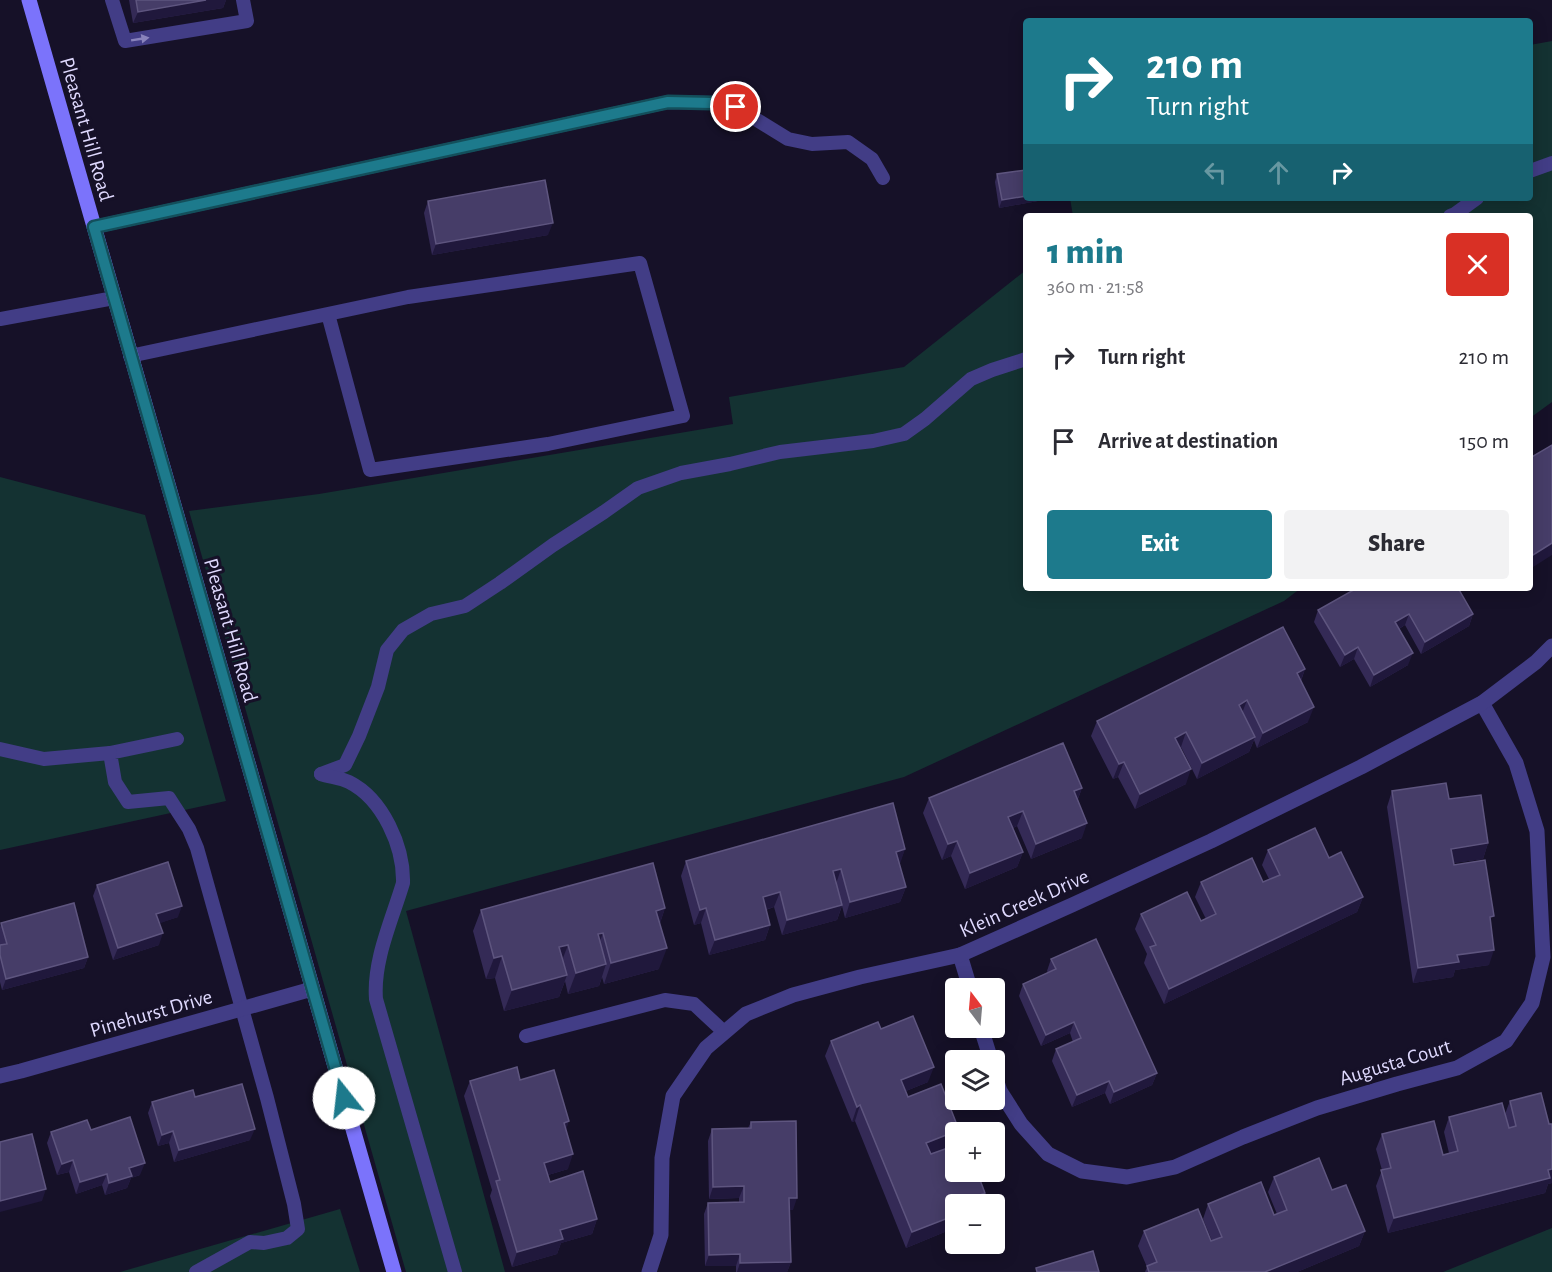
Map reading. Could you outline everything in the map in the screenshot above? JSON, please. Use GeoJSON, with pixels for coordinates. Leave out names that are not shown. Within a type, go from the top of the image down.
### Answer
{"type":"FeatureCollection","features":[{"type":"Feature","properties":{"kind":"street","name":"Pleasant Hill Road"},"geometry":{"type":"LineString","coordinates":[[29,0],[394,1272]]}},
{"type":"Feature","properties":{"kind":"street","name":"Klein Creek Drive"},"geometry":{"type":"LineString","coordinates":[[649,1272],[661,1234],[662,1158],[673,1096],[706,1048],[746,1014],[793,995],[960,955],[1211,841],[1361,767],[1482,703],[1536,662],[1552,646]]}},
{"type":"Feature","properties":{"kind":"street","name":"Augusta Court"},"geometry":{"type":"LineString","coordinates":[[1005,1100],[1020,1125],[1048,1154],[1082,1172],[1127,1177],[1175,1167],[1317,1108],[1457,1068],[1506,1041],[1532,1003],[1543,957],[1537,831],[1516,763],[1482,703]]}},
{"type":"Feature","properties":{"kind":"street"},"geometry":{"type":"LineString","coordinates":[[960,955],[967,978]]}},
{"type":"Feature","properties":{"kind":"street","name":"Pinehurst Drive"},"geometry":{"type":"LineString","coordinates":[[0,1076],[312,989]]}},
{"type":"Feature","properties":{"kind":"lane"},"geometry":{"type":"LineString","coordinates":[[112,0],[125,41],[247,21],[243,0]]}},
{"type":"Feature","properties":{"kind":"lane"},"geometry":{"type":"LineString","coordinates":[[94,227],[668,102],[712,103],[736,107],[788,140],[812,144],[848,142],[872,159],[883,178]]}},
{"type":"Feature","properties":{"kind":"lane"},"geometry":{"type":"LineString","coordinates":[[1533,170],[1552,163]]}},
{"type":"Feature","properties":{"kind":"lane"},"geometry":{"type":"LineString","coordinates":[[1456,213],[1474,201]]}},
{"type":"Feature","properties":{"kind":"lane"},"geometry":{"type":"LineString","coordinates":[[130,356],[408,297],[640,263],[683,416],[548,444],[370,470],[328,314]]}},
{"type":"Feature","properties":{"kind":"lane"},"geometry":{"type":"LineString","coordinates":[[0,318],[114,298]]}},
{"type":"Feature","properties":{"kind":"lane"},"geometry":{"type":"LineString","coordinates":[[455,1272],[376,999],[375,984],[378,964],[403,883],[404,869],[400,850],[391,828],[365,793],[349,782],[321,774],[345,765],[378,687],[387,650],[404,630],[431,614],[465,606],[638,488],[681,473],[780,452],[873,441],[904,434],[971,379],[1023,360]]}},
{"type":"Feature","properties":{"kind":"lane"},"geometry":{"type":"LineString","coordinates":[[0,749],[44,759],[110,753],[177,739]]}},
{"type":"Feature","properties":{"kind":"lane"},"geometry":{"type":"LineString","coordinates":[[110,753],[115,782],[128,802],[169,798],[189,829],[197,848],[294,1204],[297,1229],[287,1238],[250,1242],[196,1272]]}},
{"type":"Feature","properties":{"kind":"lane"},"geometry":{"type":"LineString","coordinates":[[526,1036],[665,1000],[694,1004],[724,1032]]}},
{"type":"Feature","properties":{"kind":"green space"},"geometry":{"type":"Polygon","coordinates":[[[1552,41],[1552,402],[1533,416],[1533,213],[1072,213],[1070,201],[1533,201],[1533,44],[1552,41]]]}},
{"type":"Feature","properties":{"kind":"green space"},"geometry":{"type":"Polygon","coordinates":[[[1023,272],[1023,591],[1297,591],[1284,601],[904,777],[406,911],[505,1272],[406,1272],[189,511],[319,494],[733,424],[729,397],[904,367],[1023,272]]]}},
{"type":"Feature","properties":{"kind":"green space"},"geometry":{"type":"Polygon","coordinates":[[[0,477],[145,515],[226,801],[0,850],[0,477]]]}},
{"type":"Feature","properties":{"kind":"green space"},"geometry":{"type":"Polygon","coordinates":[[[340,1209],[360,1272],[120,1272],[340,1209]]]}},
{"type":"Feature","properties":{"kind":"green space"},"geometry":{"type":"Polygon","coordinates":[[[1552,1228],[1552,1272],[1443,1272],[1552,1228]]]}},
{"type":"Feature","properties":{"kind":"building"},"geometry":{"type":"Polygon","coordinates":[[[136,0],[206,0],[138,12],[136,0]]]}},
{"type":"Feature","properties":{"kind":"building"},"geometry":{"type":"Polygon","coordinates":[[[1023,170],[1023,196],[1002,200],[997,174],[1023,170]]]}},
{"type":"Feature","properties":{"kind":"building"},"geometry":{"type":"Polygon","coordinates":[[[545,180],[553,223],[436,244],[428,201],[545,180]]]}},
{"type":"Feature","properties":{"kind":"building"},"geometry":{"type":"Polygon","coordinates":[[[1552,445],[1552,543],[1533,555],[1533,456],[1552,445]]]}},
{"type":"Feature","properties":{"kind":"building"},"geometry":{"type":"Polygon","coordinates":[[[1352,591],[1460,591],[1473,614],[1425,642],[1409,614],[1395,622],[1413,653],[1374,675],[1358,647],[1345,655],[1318,610],[1352,591]]]}},
{"type":"Feature","properties":{"kind":"building"},"geometry":{"type":"Polygon","coordinates":[[[1283,627],[1305,669],[1297,673],[1314,707],[1263,733],[1247,700],[1239,705],[1255,737],[1202,763],[1186,732],[1175,738],[1191,769],[1140,794],[1124,762],[1119,764],[1097,721],[1283,627]]]}},
{"type":"Feature","properties":{"kind":"building"},"geometry":{"type":"Polygon","coordinates":[[[1063,743],[1082,788],[1074,791],[1087,823],[1036,844],[1023,811],[1008,817],[1023,852],[970,873],[957,841],[948,844],[929,798],[1063,743]]]}},
{"type":"Feature","properties":{"kind":"building"},"geometry":{"type":"Polygon","coordinates":[[[1446,783],[1449,799],[1481,795],[1488,843],[1451,849],[1454,865],[1485,860],[1494,916],[1490,917],[1494,950],[1457,955],[1459,962],[1418,968],[1392,791],[1446,783]]]}},
{"type":"Feature","properties":{"kind":"building"},"geometry":{"type":"Polygon","coordinates":[[[893,803],[905,849],[896,852],[906,887],[850,902],[841,869],[833,871],[842,905],[787,920],[780,892],[763,897],[770,925],[715,940],[706,908],[700,910],[686,861],[893,803]]]}},
{"type":"Feature","properties":{"kind":"building"},"geometry":{"type":"Polygon","coordinates":[[[1315,828],[1329,858],[1341,852],[1363,897],[1169,989],[1150,947],[1156,945],[1141,914],[1187,892],[1201,921],[1216,914],[1201,882],[1252,858],[1263,882],[1280,875],[1268,850],[1315,828]]]}},
{"type":"Feature","properties":{"kind":"building"},"geometry":{"type":"Polygon","coordinates":[[[168,862],[182,906],[156,914],[163,933],[118,948],[97,885],[168,862]]]}},
{"type":"Feature","properties":{"kind":"building"},"geometry":{"type":"Polygon","coordinates":[[[653,863],[665,908],[656,911],[667,948],[611,963],[603,933],[598,934],[606,964],[576,973],[568,945],[559,947],[567,975],[512,990],[502,956],[494,958],[481,910],[653,863]]]}},
{"type":"Feature","properties":{"kind":"building"},"geometry":{"type":"Polygon","coordinates":[[[74,903],[88,957],[6,979],[0,945],[7,944],[1,923],[74,903]]]}},
{"type":"Feature","properties":{"kind":"building"},"geometry":{"type":"Polygon","coordinates":[[[1096,939],[1157,1073],[1114,1092],[1109,1081],[1077,1095],[1056,1049],[1081,1038],[1074,1022],[1046,1035],[1023,984],[1056,969],[1051,959],[1096,939]]]}},
{"type":"Feature","properties":{"kind":"building"},"geometry":{"type":"Polygon","coordinates":[[[913,1016],[934,1067],[901,1080],[908,1097],[941,1084],[945,1094],[945,1110],[951,1110],[956,1122],[945,1122],[945,1136],[926,1143],[931,1154],[945,1149],[945,1182],[981,1182],[985,1193],[945,1194],[945,1219],[912,1232],[860,1105],[857,1107],[831,1041],[878,1022],[881,1029],[913,1016]]]}},
{"type":"Feature","properties":{"kind":"building"},"geometry":{"type":"Polygon","coordinates":[[[517,1067],[520,1080],[554,1070],[569,1121],[564,1123],[573,1154],[544,1163],[550,1182],[583,1171],[597,1219],[560,1230],[563,1239],[517,1252],[496,1181],[500,1180],[470,1081],[517,1067]]]}},
{"type":"Feature","properties":{"kind":"building"},"geometry":{"type":"Polygon","coordinates":[[[242,1084],[255,1129],[179,1150],[173,1131],[162,1135],[152,1102],[193,1090],[195,1097],[242,1084]]]}},
{"type":"Feature","properties":{"kind":"building"},"geometry":{"type":"Polygon","coordinates":[[[1541,1093],[1549,1124],[1552,1124],[1552,1169],[1548,1170],[1550,1178],[1394,1218],[1381,1170],[1391,1168],[1382,1134],[1434,1121],[1443,1155],[1458,1151],[1449,1117],[1502,1103],[1509,1128],[1516,1126],[1510,1101],[1541,1093]]]}},
{"type":"Feature","properties":{"kind":"building"},"geometry":{"type":"Polygon","coordinates":[[[130,1117],[145,1163],[129,1168],[132,1176],[109,1183],[107,1174],[80,1182],[73,1160],[62,1164],[51,1132],[87,1120],[91,1130],[130,1117]]]}},
{"type":"Feature","properties":{"kind":"building"},"geometry":{"type":"Polygon","coordinates":[[[796,1121],[797,1198],[789,1198],[791,1262],[740,1263],[740,1254],[709,1255],[708,1203],[744,1202],[744,1186],[713,1187],[712,1129],[751,1128],[751,1122],[796,1121]]]}},
{"type":"Feature","properties":{"kind":"building"},"geometry":{"type":"Polygon","coordinates":[[[32,1134],[46,1189],[0,1201],[0,1142],[32,1134]]]}},
{"type":"Feature","properties":{"kind":"building"},"geometry":{"type":"Polygon","coordinates":[[[1319,1158],[1332,1190],[1346,1185],[1365,1231],[1265,1272],[1149,1272],[1147,1266],[1157,1262],[1144,1231],[1198,1209],[1211,1241],[1222,1237],[1208,1204],[1261,1182],[1274,1215],[1287,1210],[1274,1177],[1319,1158]]]}},
{"type":"Feature","properties":{"kind":"building"},"geometry":{"type":"Polygon","coordinates":[[[1093,1251],[1099,1272],[1037,1272],[1036,1268],[1093,1251]]]}},
{"type":"Feature","properties":{"kind":"route"},"geometry":{"type":"LineString","coordinates":[[344,1098],[94,227],[668,102],[712,103],[736,107]]}}]}
